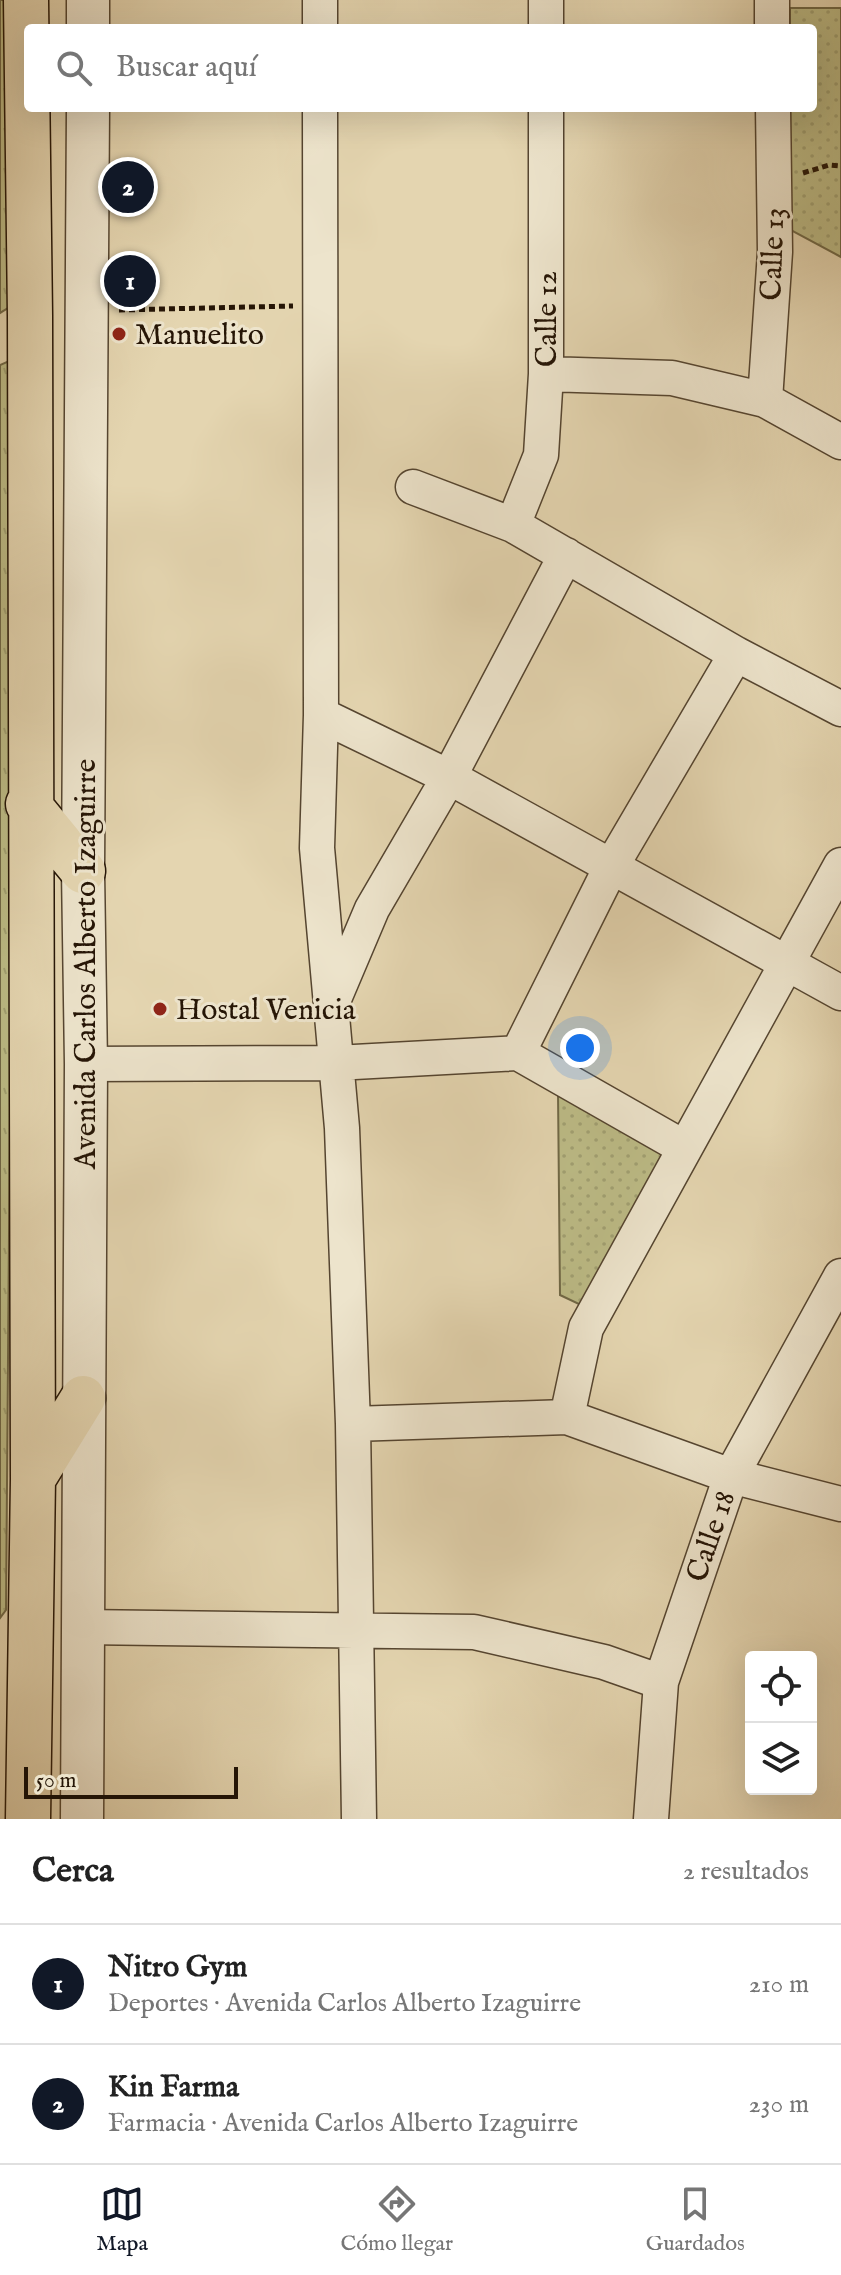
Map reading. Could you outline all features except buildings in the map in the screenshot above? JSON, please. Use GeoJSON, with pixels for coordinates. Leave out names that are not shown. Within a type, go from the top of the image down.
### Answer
{"type":"FeatureCollection","features":[{"type":"Feature","properties":{"kind":"main road","name":"Avenida Carlos Alberto Izaguirre"},"geometry":{"type":"LineString","coordinates":[[25,24],[26,0]]}},
{"type":"Feature","properties":{"kind":"main road","name":"Avenida Carlos Alberto Izaguirre"},"geometry":{"type":"LineString","coordinates":[[24,60],[15,328],[28,804],[33,1479],[14,1632],[14,1728],[28,1819]]}},
{"type":"Feature","properties":{"kind":"main road"},"geometry":{"type":"LineString","coordinates":[[28,804],[83,871]]}},
{"type":"Feature","properties":{"kind":"main road"},"geometry":{"type":"LineString","coordinates":[[33,1479],[83,1398]]}},
{"type":"Feature","properties":{"kind":"street"},"geometry":{"type":"LineString","coordinates":[[88,0],[88,24]]}},
{"type":"Feature","properties":{"kind":"street"},"geometry":{"type":"LineString","coordinates":[[320,0],[320,24]]}},
{"type":"Feature","properties":{"kind":"street"},"geometry":{"type":"LineString","coordinates":[[546,0],[546,24]]}},
{"type":"Feature","properties":{"kind":"street"},"geometry":{"type":"LineString","coordinates":[[772,0],[772,24]]}},
{"type":"Feature","properties":{"kind":"street","name":"Avenida Carlos Alberto Izaguirre"},"geometry":{"type":"LineString","coordinates":[[82,1819],[86,1064],[83,871],[90,310],[88,112]]}},
{"type":"Feature","properties":{"kind":"street"},"geometry":{"type":"LineString","coordinates":[[320,112],[321,715],[317,848],[336,1063],[353,1424],[359,1819]]}},
{"type":"Feature","properties":{"kind":"street","name":"Calle 12"},"geometry":{"type":"LineString","coordinates":[[513,525],[541,455],[546,374],[546,112]]}},
{"type":"Feature","properties":{"kind":"street","name":"Calle 13"},"geometry":{"type":"LineString","coordinates":[[765,400],[775,252],[773,112]]}},
{"type":"Feature","properties":{"kind":"street"},"geometry":{"type":"LineString","coordinates":[[546,374],[672,378],[765,400],[841,442]]}},
{"type":"Feature","properties":{"kind":"street"},"geometry":{"type":"LineString","coordinates":[[413,487],[513,525],[736,654],[841,709]]}},
{"type":"Feature","properties":{"kind":"street"},"geometry":{"type":"LineString","coordinates":[[331,1006],[372,909],[449,777],[566,555]]}},
{"type":"Feature","properties":{"kind":"street"},"geometry":{"type":"LineString","coordinates":[[518,1053],[611,867],[736,654]]}},
{"type":"Feature","properties":{"kind":"street"},"geometry":{"type":"LineString","coordinates":[[321,715],[449,777],[841,993]]}},
{"type":"Feature","properties":{"kind":"street"},"geometry":{"type":"LineString","coordinates":[[567,1417],[586,1328],[841,865]]}},
{"type":"Feature","properties":{"kind":"street"},"geometry":{"type":"LineString","coordinates":[[86,1064],[336,1063],[518,1053],[683,1147]]}},
{"type":"Feature","properties":{"kind":"street","name":"Calle 18"},"geometry":{"type":"LineString","coordinates":[[651,1819],[661,1682],[731,1476],[841,1276]]}},
{"type":"Feature","properties":{"kind":"street"},"geometry":{"type":"LineString","coordinates":[[353,1424],[567,1417],[731,1476],[841,1504]]}},
{"type":"Feature","properties":{"kind":"street"},"geometry":{"type":"LineString","coordinates":[[81,1627],[474,1632],[604,1662],[661,1682]]}},
{"type":"Feature","properties":{"kind":"path"},"geometry":{"type":"LineString","coordinates":[[798,177],[806,170],[841,166]]}},
{"type":"Feature","properties":{"kind":"path"},"geometry":{"type":"LineString","coordinates":[[90,310],[320,306]]}},
{"type":"Feature","properties":{"kind":"green space"},"geometry":{"type":"Polygon","coordinates":[[[0,0],[11,0],[16,303],[0,313],[0,0]]]}},
{"type":"Feature","properties":{"kind":"green space"},"geometry":{"type":"Polygon","coordinates":[[[790,8],[841,8],[841,257],[785,227],[788,112],[817,112],[817,24],[790,24],[790,8]]]}},
{"type":"Feature","properties":{"kind":"green space"},"geometry":{"type":"Polygon","coordinates":[[[16,358],[6,1610],[0,1618],[0,365],[16,358]]]}},
{"type":"Feature","properties":{"kind":"green space"},"geometry":{"type":"Polygon","coordinates":[[[558,1092],[671,1154],[583,1306],[560,1295],[558,1092]]]}},
{"type":"Feature","properties":{"kind":"place","name":"Kin Farma"},"geometry":{"type":"Point","coordinates":[128,187]}},
{"type":"Feature","properties":{"kind":"place","name":"Nitro Gym"},"geometry":{"type":"Point","coordinates":[130,281]}},
{"type":"Feature","properties":{"kind":"place","name":"Manuelito"},"geometry":{"type":"Point","coordinates":[119,334]}},
{"type":"Feature","properties":{"kind":"place","name":"Hostal Venicia"},"geometry":{"type":"Point","coordinates":[160,1009]}}]}
